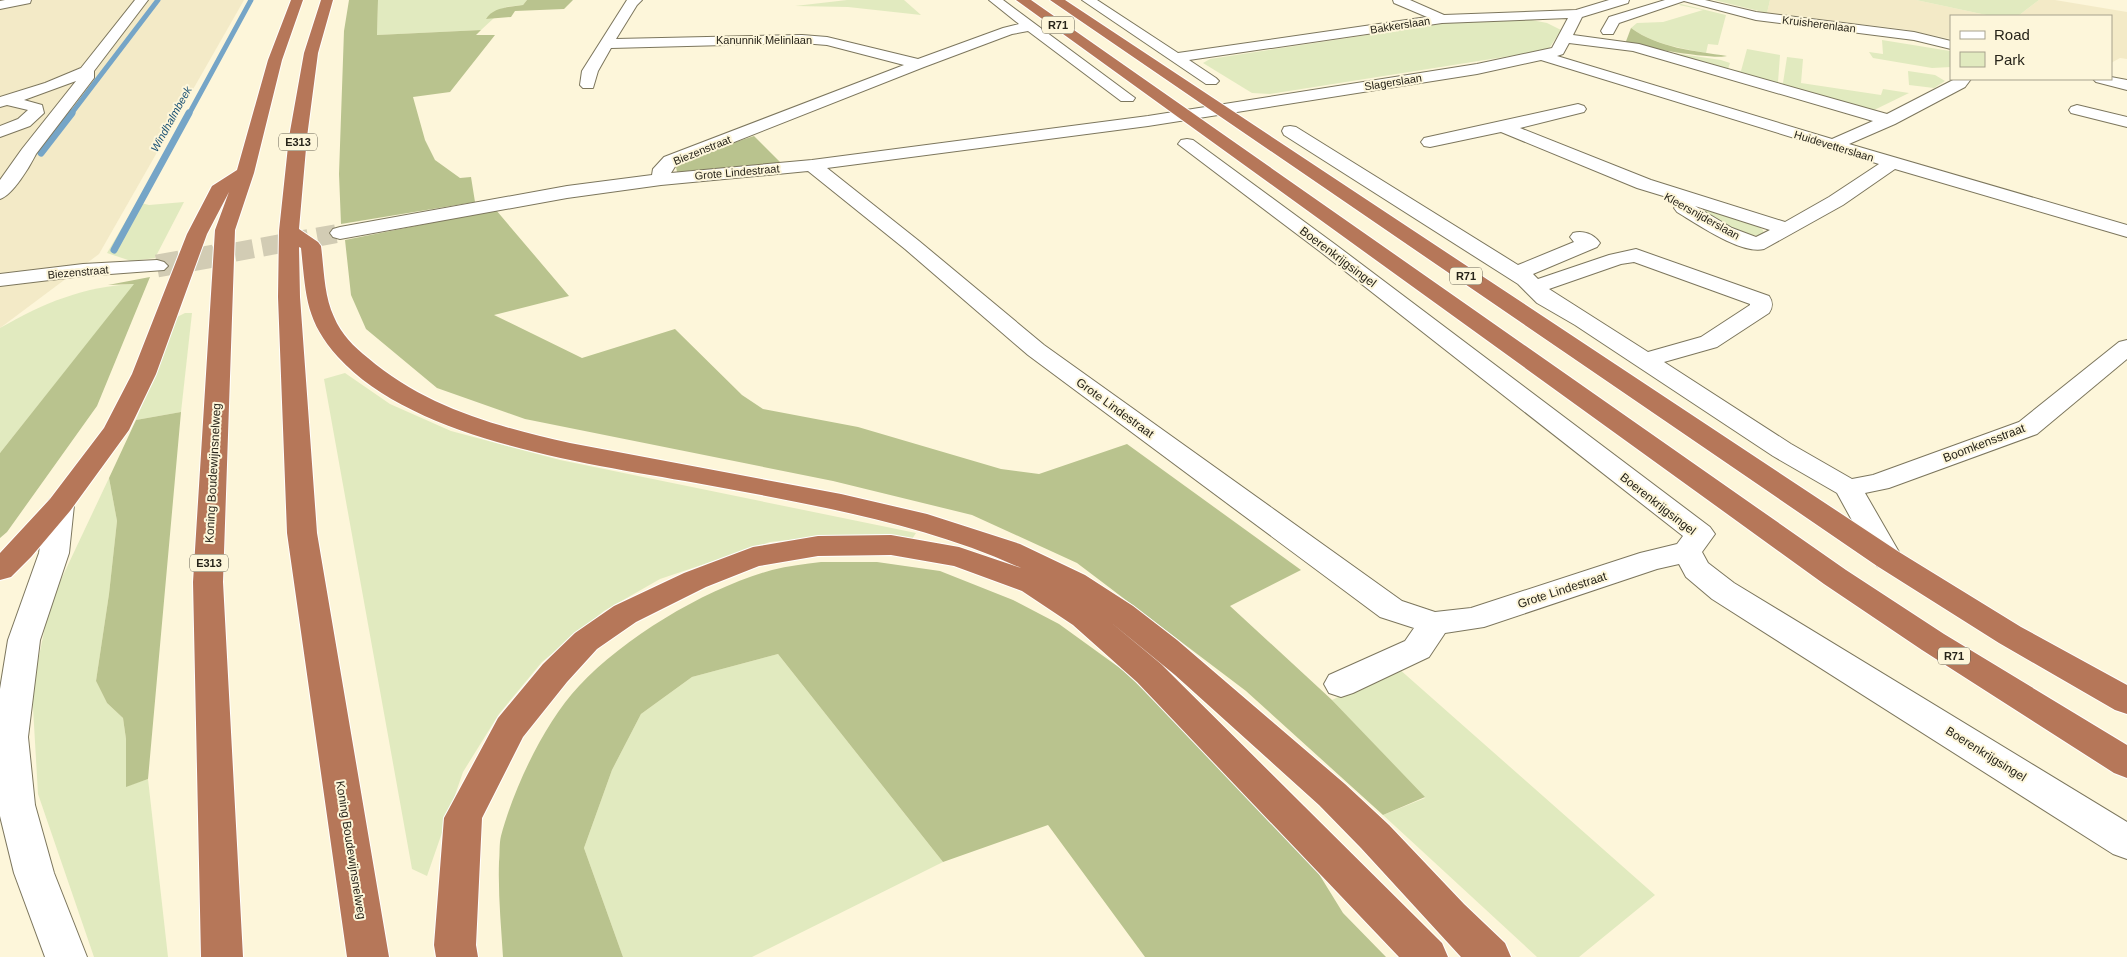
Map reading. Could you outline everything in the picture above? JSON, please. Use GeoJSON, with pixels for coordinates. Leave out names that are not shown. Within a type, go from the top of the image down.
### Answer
{"type":"FeatureCollection","features":[{"type":"Feature","properties":{"kind":"highway","name":"Koning Boudewijnsnelweg"},"geometry":{"type":"LineString","coordinates":[[222,957],[208,582],[225,230],[245,173],[275,60],[297,0]]}},
{"type":"Feature","properties":{"kind":"highway","name":"Koning Boudewijnsnelweg"},"geometry":{"type":"LineString","coordinates":[[327,0],[311,53],[298,137],[289,231],[289,297],[302,532],[368,957]]}},
{"type":"Feature","properties":{"kind":"highway","name":"Boerenkrijgsingel"},"geometry":{"type":"LineString","coordinates":[[1022,0],[1186,116],[1257,181],[1835,577],[1933,642],[2127,763]]}},
{"type":"Feature","properties":{"kind":"highway","name":"R71"},"geometry":{"type":"LineString","coordinates":[[1056,0],[1888,559],[2010,635],[2127,701]]}},
{"type":"Feature","properties":{"kind":"highway"},"geometry":{"type":"LineString","coordinates":[[0,570],[21,550],[60,505],[120,422],[144,374],[197,234],[219,190],[245,173]]}},
{"type":"Feature","properties":{"kind":"highway"},"geometry":{"type":"LineString","coordinates":[[289,231],[311,246],[321,315],[347,352],[377,381],[414,402],[477,428],[574,451],[853,507],[946,529],[1004,550],[1050,570],[1096,596],[1153,638],[1365,826],[1448,916],[1490,957]]}},
{"type":"Feature","properties":{"kind":"highway"},"geometry":{"type":"LineString","coordinates":[[457,957],[455,945],[464,818],[510,728],[555,673],[586,641],[625,614],[695,580],[753,557],[818,546],[890,545],[959,557],[1033,584],[1084,617],[1149,673],[1427,957]]}},
{"type":"Feature","properties":{"kind":"street"},"geometry":{"type":"LineString","coordinates":[[0,5],[25,0]]}},
{"type":"Feature","properties":{"kind":"street"},"geometry":{"type":"LineString","coordinates":[[0,102],[51,86],[86,71],[142,0]]}},
{"type":"Feature","properties":{"kind":"street"},"geometry":{"type":"LineString","coordinates":[[588,85],[590,71],[632,2],[636,0]]}},
{"type":"Feature","properties":{"kind":"street","name":"Boerenkrijgsingel"},"geometry":{"type":"LineString","coordinates":[[995,0],[1127,98]]}},
{"type":"Feature","properties":{"kind":"street"},"geometry":{"type":"LineString","coordinates":[[1088,0],[1211,81]]}},
{"type":"Feature","properties":{"kind":"street"},"geometry":{"type":"LineString","coordinates":[[1398,0],[1442,19]]}},
{"type":"Feature","properties":{"kind":"street","name":"Bakkerslaan"},"geometry":{"type":"LineString","coordinates":[[1177,57],[1442,19],[1577,14],[1623,0]]}},
{"type":"Feature","properties":{"kind":"street"},"geometry":{"type":"LineString","coordinates":[[1577,14],[1614,20],[1678,0]]}},
{"type":"Feature","properties":{"kind":"street","name":"Kruisherenlaan"},"geometry":{"type":"LineString","coordinates":[[1689,0],[1756,16],[1914,36],[1950,45]]}},
{"type":"Feature","properties":{"kind":"street","name":"Slagerslaan"},"geometry":{"type":"LineString","coordinates":[[1186,116],[1477,69],[1542,56],[1558,51],[1577,14]]}},
{"type":"Feature","properties":{"kind":"street"},"geometry":{"type":"LineString","coordinates":[[1525,16],[1553,22],[1568,34],[1601,43],[1634,47],[1888,120]]}},
{"type":"Feature","properties":{"kind":"street"},"geometry":{"type":"LineString","coordinates":[[1601,43],[1614,20]]}},
{"type":"Feature","properties":{"kind":"street","name":"Biezenstraat"},"geometry":{"type":"LineString","coordinates":[[661,179],[662,169],[670,162],[919,64],[1008,31],[1030,26]]}},
{"type":"Feature","properties":{"kind":"street","name":"Kanunnik Melinlaan"},"geometry":{"type":"LineString","coordinates":[[606,44],[802,39],[827,41],[919,64]]}},
{"type":"Feature","properties":{"kind":"street","name":"Boerenkrijgsingel"},"geometry":{"type":"LineString","coordinates":[[1048,41],[1094,50]]}},
{"type":"Feature","properties":{"kind":"street","name":"Huidevetterslaan"},"geometry":{"type":"LineString","coordinates":[[1542,56],[1832,145],[2127,232]]}},
{"type":"Feature","properties":{"kind":"street"},"geometry":{"type":"LineString","coordinates":[[0,192],[23,163],[28,152],[86,78],[86,71]]}},
{"type":"Feature","properties":{"kind":"street"},"geometry":{"type":"LineString","coordinates":[[1832,145],[1888,120],[1960,84],[1962,80]]}},
{"type":"Feature","properties":{"kind":"street"},"geometry":{"type":"LineString","coordinates":[[2106,80],[2127,84]]}},
{"type":"Feature","properties":{"kind":"street"},"geometry":{"type":"LineString","coordinates":[[30,105],[51,86]]}},
{"type":"Feature","properties":{"kind":"street"},"geometry":{"type":"LineString","coordinates":[[0,102],[30,105],[36,108],[36,113],[30,119],[0,132]]}},
{"type":"Feature","properties":{"kind":"street"},"geometry":{"type":"LineString","coordinates":[[1430,142],[1578,109]]}},
{"type":"Feature","properties":{"kind":"street"},"geometry":{"type":"LineString","coordinates":[[2077,110],[2127,122]]}},
{"type":"Feature","properties":{"kind":"street","name":"Grote Lindestraat"},"geometry":{"type":"LineString","coordinates":[[661,179],[812,166],[1186,116]]}},
{"type":"Feature","properties":{"kind":"street","name":"Kleersnijderslaan"},"geometry":{"type":"LineString","coordinates":[[1504,127],[1644,184],[1725,232],[1757,245],[1836,201],[1893,163]]}},
{"type":"Feature","properties":{"kind":"street"},"geometry":{"type":"LineString","coordinates":[[1290,131],[1516,273],[1540,293],[1782,450],[1848,488],[1888,559]]}},
{"type":"Feature","properties":{"kind":"street","name":"Boerenkrijgsingel"},"geometry":{"type":"LineString","coordinates":[[1187,144],[1257,181],[1700,534],[1688,552],[1697,570],[1724,591],[2127,842]]}},
{"type":"Feature","properties":{"kind":"street","name":"Grote Lindestraat"},"geometry":{"type":"LineString","coordinates":[[812,166],[912,244],[1036,350],[1391,609],[1435,623],[1473,619],[1651,560],[1688,552]]}},
{"type":"Feature","properties":{"kind":"street"},"geometry":{"type":"LineString","coordinates":[[340,233],[567,192],[661,179]]}},
{"type":"Feature","properties":{"kind":"street"},"geometry":{"type":"LineString","coordinates":[[1516,273],[1590,242],[1580,237]]}},
{"type":"Feature","properties":{"kind":"street"},"geometry":{"type":"LineString","coordinates":[[1488,291],[1540,293],[1616,260],[1636,255],[1761,301],[1761,308],[1710,342],[1645,360]]}},
{"type":"Feature","properties":{"kind":"street","name":"Biezenstraat"},"geometry":{"type":"LineString","coordinates":[[0,280],[83,270],[157,266]]}},
{"type":"Feature","properties":{"kind":"street","name":"Boomkensstraat"},"geometry":{"type":"LineString","coordinates":[[1848,488],[1879,482],[2028,428],[2127,347]]}},
{"type":"Feature","properties":{"kind":"street"},"geometry":{"type":"LineString","coordinates":[[60,505],[54,553],[24,640],[10,737],[16,806],[34,873],[66,957]]}},
{"type":"Feature","properties":{"kind":"street"},"geometry":{"type":"LineString","coordinates":[[1341,684],[1417,650],[1435,623]]}},
{"type":"Feature","properties":{"kind":"shaded area"},"geometry":{"type":"Polygon","coordinates":[[[0,0],[244,0],[99,254],[0,328],[0,0]]]}},
{"type":"Feature","properties":{"kind":"shaded area"},"geometry":{"type":"Polygon","coordinates":[[[1770,0],[1916,0],[1986,15],[1950,15],[1950,39],[1902,29],[1767,13],[1770,0]]]}},
{"type":"Feature","properties":{"kind":"shaded area"},"geometry":{"type":"Polygon","coordinates":[[[2039,0],[2055,0],[2127,12],[2127,59],[2120,58],[2112,62],[2112,15],[2019,15],[2039,0]]]}},
{"type":"Feature","properties":{"kind":"green space"},"geometry":{"type":"Polygon","coordinates":[[[349,0],[378,0],[377,35],[481,30],[476,35],[495,35],[450,92],[413,97],[425,140],[435,160],[460,178],[471,177],[475,202],[341,224],[339,174],[344,31],[349,0]]]}},
{"type":"Feature","properties":{"kind":"green space"},"geometry":{"type":"Polygon","coordinates":[[[378,0],[527,0],[523,5],[506,7],[486,19],[494,18],[481,30],[377,35],[378,0]]]}},
{"type":"Feature","properties":{"kind":"green space"},"geometry":{"type":"Polygon","coordinates":[[[527,0],[573,0],[564,9],[515,11],[511,17],[486,19],[497,10],[523,5],[527,0]]]}},
{"type":"Feature","properties":{"kind":"green space"},"geometry":{"type":"Polygon","coordinates":[[[847,0],[904,0],[921,15],[848,7],[795,6],[847,0]]]}},
{"type":"Feature","properties":{"kind":"green space"},"geometry":{"type":"Polygon","coordinates":[[[1714,0],[1770,0],[1767,13],[1714,0]]]}},
{"type":"Feature","properties":{"kind":"green space"},"geometry":{"type":"Polygon","coordinates":[[[1916,0],[2039,0],[2019,15],[1986,15],[1916,0]]]}},
{"type":"Feature","properties":{"kind":"green space"},"geometry":{"type":"Polygon","coordinates":[[[1681,4],[1726,15],[1718,45],[1708,44],[1706,53],[1658,42],[1631,28],[1637,23],[1663,22],[1703,10],[1679,5],[1681,4]]]}},
{"type":"Feature","properties":{"kind":"green space"},"geometry":{"type":"Polygon","coordinates":[[[1522,18],[1547,23],[1561,30],[1548,50],[1270,94],[1252,93],[1203,63],[1210,59],[1473,19],[1522,18]]]}},
{"type":"Feature","properties":{"kind":"green space"},"geometry":{"type":"Polygon","coordinates":[[[1631,28],[1642,35],[1665,44],[1727,56],[1694,55],[1625,44],[1631,28]]]}},
{"type":"Feature","properties":{"kind":"green space"},"geometry":{"type":"Polygon","coordinates":[[[1882,40],[1950,51],[1950,67],[1932,68],[1873,58],[1869,52],[1883,54],[1882,40]]]}},
{"type":"Feature","properties":{"kind":"green space"},"geometry":{"type":"Polygon","coordinates":[[[1647,49],[1721,60],[1730,63],[1728,69],[1741,71],[1747,49],[1780,55],[1778,82],[1783,83],[1787,57],[1803,59],[1801,83],[1881,95],[1883,89],[1909,93],[1868,113],[1647,49]]]}},
{"type":"Feature","properties":{"kind":"green space"},"geometry":{"type":"Polygon","coordinates":[[[1908,71],[1935,75],[1945,81],[1934,88],[1909,85],[1908,71]]]}},
{"type":"Feature","properties":{"kind":"green space"},"geometry":{"type":"Polygon","coordinates":[[[754,136],[781,163],[677,172],[675,162],[754,136]]]}},
{"type":"Feature","properties":{"kind":"green space"},"geometry":{"type":"Polygon","coordinates":[[[137,202],[149,205],[184,202],[155,258],[131,261],[107,253],[137,202]]]}},
{"type":"Feature","properties":{"kind":"green space"},"geometry":{"type":"Polygon","coordinates":[[[1701,208],[1756,225],[1763,230],[1764,234],[1748,235],[1739,232],[1699,211],[1698,209],[1701,208]]]}},
{"type":"Feature","properties":{"kind":"green space"},"geometry":{"type":"Polygon","coordinates":[[[496,210],[569,296],[494,315],[582,358],[675,329],[742,395],[763,409],[858,427],[1001,469],[1039,474],[1127,444],[1301,570],[1230,606],[1332,700],[1425,797],[1383,815],[1246,691],[1077,563],[972,515],[833,481],[525,419],[437,388],[366,329],[351,295],[345,240],[496,210]]]}},
{"type":"Feature","properties":{"kind":"green space"},"geometry":{"type":"Polygon","coordinates":[[[150,277],[97,406],[7,532],[0,538],[0,453],[134,284],[108,285],[150,277]]]}},
{"type":"Feature","properties":{"kind":"green space"},"geometry":{"type":"Polygon","coordinates":[[[135,284],[0,453],[0,328],[32,311],[65,297],[99,288],[135,284]]]}},
{"type":"Feature","properties":{"kind":"green space"},"geometry":{"type":"Polygon","coordinates":[[[185,313],[192,313],[181,412],[136,420],[177,317],[185,313]]]}},
{"type":"Feature","properties":{"kind":"green space"},"geometry":{"type":"Polygon","coordinates":[[[345,373],[390,404],[451,431],[560,460],[916,533],[912,539],[835,535],[770,542],[660,579],[604,611],[542,662],[499,714],[463,772],[427,876],[412,869],[324,379],[345,373]]]}},
{"type":"Feature","properties":{"kind":"green space"},"geometry":{"type":"Polygon","coordinates":[[[181,412],[148,779],[126,787],[126,739],[123,718],[107,703],[96,681],[109,594],[117,521],[109,478],[136,420],[181,412]]]}},
{"type":"Feature","properties":{"kind":"green space"},"geometry":{"type":"Polygon","coordinates":[[[109,478],[117,521],[109,594],[96,681],[107,703],[123,718],[126,739],[127,786],[148,779],[168,957],[94,957],[38,794],[32,690],[50,603],[109,478]]]}},
{"type":"Feature","properties":{"kind":"green space"},"geometry":{"type":"Polygon","coordinates":[[[821,562],[877,562],[940,571],[1013,600],[1059,624],[1124,671],[1298,840],[1343,913],[1386,957],[1145,957],[1048,825],[943,862],[778,654],[692,677],[641,714],[612,770],[584,848],[623,957],[503,957],[499,886],[501,836],[522,776],[543,736],[566,701],[598,667],[620,649],[695,601],[747,578],[772,570],[821,562]]]}},
{"type":"Feature","properties":{"kind":"green space"},"geometry":{"type":"Polygon","coordinates":[[[778,654],[943,862],[752,957],[623,957],[584,848],[612,770],[641,714],[692,677],[778,654]]]}},
{"type":"Feature","properties":{"kind":"green space"},"geometry":{"type":"Polygon","coordinates":[[[1398,668],[1655,895],[1579,957],[1537,957],[1383,815],[1425,798],[1332,700],[1398,668]]]}},
{"type":"Feature","properties":{"kind":"waterway"},"geometry":{"type":"LineString","coordinates":[[71,114],[158,0]]}},
{"type":"Feature","properties":{"kind":"waterway","name":"Windhalmbeek"},"geometry":{"type":"LineString","coordinates":[[189,114],[251,0]]}},
{"type":"Feature","properties":{"kind":"waterway"},"geometry":{"type":"LineString","coordinates":[[41,153],[72,113]]}},
{"type":"Feature","properties":{"kind":"waterway","name":"Windhalmbeek"},"geometry":{"type":"LineString","coordinates":[[114,250],[189,113]]}},
{"type":"Feature","properties":{"kind":"tunnel"},"geometry":{"type":"LineString","coordinates":[[207,257],[340,233]]}},
{"type":"Feature","properties":{"kind":"tunnel"},"geometry":{"type":"LineString","coordinates":[[157,266],[214,256]]}}]}
